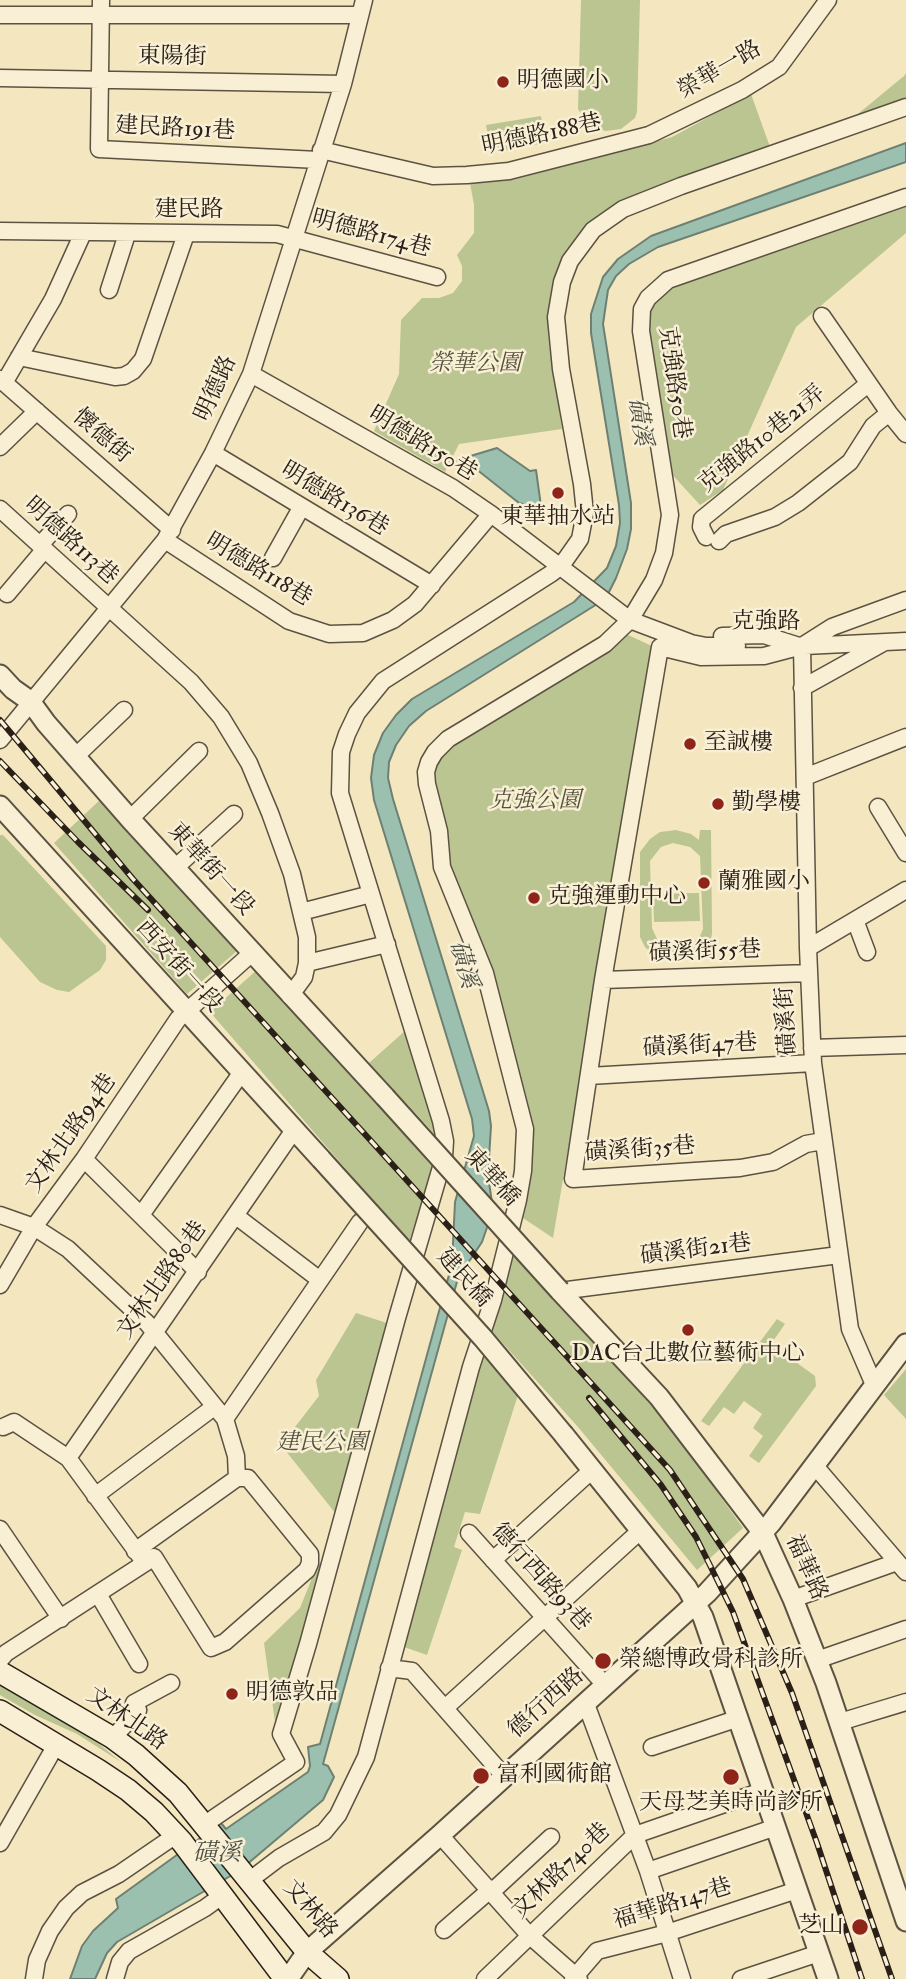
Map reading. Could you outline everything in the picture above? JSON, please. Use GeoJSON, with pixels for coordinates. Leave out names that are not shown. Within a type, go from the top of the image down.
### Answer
{"type":"FeatureCollection","features":[{"type":"Feature","properties":{"kind":"main road","name":"文林北路"},"geometry":{"type":"LineString","coordinates":[[0,1672],[113,1738],[136,1755],[178,1793],[247,1876]]}},
{"type":"Feature","properties":{"kind":"main road"},"geometry":{"type":"LineString","coordinates":[[0,1711],[128,1790],[179,1839],[286,1979]]}},
{"type":"Feature","properties":{"kind":"main road","name":"文林路"},"geometry":{"type":"LineString","coordinates":[[247,1876],[307,1952],[338,1979]]}},
{"type":"Feature","properties":{"kind":"street","name":"榮華一路"},"geometry":{"type":"LineString","coordinates":[[649,135],[743,90],[779,67],[828,0]]}},
{"type":"Feature","properties":{"kind":"street"},"geometry":{"type":"LineString","coordinates":[[101,8],[101,80]]}},
{"type":"Feature","properties":{"kind":"street"},"geometry":{"type":"LineString","coordinates":[[0,15],[101,8],[362,8]]}},
{"type":"Feature","properties":{"kind":"street","name":"明德路"},"geometry":{"type":"LineString","coordinates":[[0,740],[168,535],[213,453],[251,374],[343,84],[362,8]]}},
{"type":"Feature","properties":{"kind":"street","name":"東陽街"},"geometry":{"type":"LineString","coordinates":[[0,78],[343,84]]}},
{"type":"Feature","properties":{"kind":"street","name":"建民路191巷"},"geometry":{"type":"LineString","coordinates":[[101,80],[99,149],[320,155]]}},
{"type":"Feature","properties":{"kind":"street"},"geometry":{"type":"LineString","coordinates":[[207,1826],[296,1762],[281,1734],[444,1157],[445,1141],[440,1121],[340,793],[341,752],[357,713],[383,681],[561,566],[580,539],[585,513],[582,484],[561,369],[556,317],[562,282],[570,261],[593,230],[623,209],[681,186],[906,107]]}},
{"type":"Feature","properties":{"kind":"street","name":"明德路188巷"},"geometry":{"type":"LineString","coordinates":[[320,155],[433,176],[467,175],[509,171],[649,135]]}},
{"type":"Feature","properties":{"kind":"street","name":"克強路50巷"},"geometry":{"type":"LineString","coordinates":[[247,1876],[324,1832],[338,1815],[366,1757],[518,1200],[525,1152],[525,1129],[485,973],[442,867],[439,831],[426,772],[435,752],[448,739],[605,644],[630,620],[654,580],[664,553],[670,515],[641,331],[642,309],[648,298],[668,280],[906,197]]}},
{"type":"Feature","properties":{"kind":"street","name":"建民路"},"geometry":{"type":"LineString","coordinates":[[0,231],[277,234],[294,238]]}},
{"type":"Feature","properties":{"kind":"street"},"geometry":{"type":"LineString","coordinates":[[2,381],[53,299],[83,233]]}},
{"type":"Feature","properties":{"kind":"street"},"geometry":{"type":"LineString","coordinates":[[109,290],[127,234]]}},
{"type":"Feature","properties":{"kind":"street"},"geometry":{"type":"LineString","coordinates":[[19,357],[115,377],[133,371],[142,359],[186,234]]}},
{"type":"Feature","properties":{"kind":"street","name":"明德路174巷"},"geometry":{"type":"LineString","coordinates":[[294,238],[437,277]]}},
{"type":"Feature","properties":{"kind":"street"},"geometry":{"type":"LineString","coordinates":[[822,316],[906,434]]}},
{"type":"Feature","properties":{"kind":"street","name":"明德路150巷"},"geometry":{"type":"LineString","coordinates":[[251,374],[428,472],[561,566]]}},
{"type":"Feature","properties":{"kind":"street","name":"懷德街"},"geometry":{"type":"LineString","coordinates":[[2,381],[168,535]]}},
{"type":"Feature","properties":{"kind":"street","name":"克強路10巷21弄"},"geometry":{"type":"LineString","coordinates":[[869,384],[702,519],[701,527],[713,539],[775,517],[798,503],[850,462],[873,426],[889,413]]}},
{"type":"Feature","properties":{"kind":"street"},"geometry":{"type":"LineString","coordinates":[[0,447],[37,411]]}},
{"type":"Feature","properties":{"kind":"street","name":"明德路136巷"},"geometry":{"type":"LineString","coordinates":[[213,453],[432,585]]}},
{"type":"Feature","properties":{"kind":"street"},"geometry":{"type":"LineString","coordinates":[[273,558],[302,508]]}},
{"type":"Feature","properties":{"kind":"street"},"geometry":{"type":"LineString","coordinates":[[7,594],[68,514]]}},
{"type":"Feature","properties":{"kind":"street","name":"明德路118巷"},"geometry":{"type":"LineString","coordinates":[[168,535],[289,621],[329,634],[363,633],[393,620],[415,604],[491,514]]}},
{"type":"Feature","properties":{"kind":"street","name":"明德路113巷"},"geometry":{"type":"LineString","coordinates":[[2,515],[43,547],[191,682],[221,718],[249,763],[292,874],[307,937],[307,963]]}},
{"type":"Feature","properties":{"kind":"street","name":"克強路"},"geometry":{"type":"LineString","coordinates":[[561,566],[630,620],[691,643],[706,646],[802,646],[906,641]]}},
{"type":"Feature","properties":{"kind":"street"},"geometry":{"type":"LineString","coordinates":[[659,623],[706,636],[764,635],[802,646],[832,627],[906,600]]}},
{"type":"Feature","properties":{"kind":"street"},"geometry":{"type":"LineString","coordinates":[[802,688],[886,642]]}},
{"type":"Feature","properties":{"kind":"street","name":"磺溪街"},"geometry":{"type":"LineString","coordinates":[[802,646],[808,948],[813,1056],[822,1141],[850,1329],[875,1387]]}},
{"type":"Feature","properties":{"kind":"street","name":"磺溪街35巷"},"geometry":{"type":"LineString","coordinates":[[802,646],[764,656],[701,657],[660,647],[603,980],[573,1179],[740,1168],[773,1161],[806,1144],[822,1141]]}},
{"type":"Feature","properties":{"kind":"street","name":"東華街一段"},"geometry":{"type":"LineString","coordinates":[[0,675],[30,701],[130,819],[385,1097]]}},
{"type":"Feature","properties":{"kind":"street"},"geometry":{"type":"LineString","coordinates":[[75,757],[124,710]]}},
{"type":"Feature","properties":{"kind":"street"},"geometry":{"type":"LineString","coordinates":[[805,777],[906,737]]}},
{"type":"Feature","properties":{"kind":"street"},"geometry":{"type":"LineString","coordinates":[[130,819],[199,751]]}},
{"type":"Feature","properties":{"kind":"street","name":"西安街一段"},"geometry":{"type":"LineString","coordinates":[[0,806],[321,1159]]}},
{"type":"Feature","properties":{"kind":"street"},"geometry":{"type":"LineString","coordinates":[[878,807],[906,853]]}},
{"type":"Feature","properties":{"kind":"street"},"geometry":{"type":"LineString","coordinates":[[176,867],[234,814]]}},
{"type":"Feature","properties":{"kind":"street"},"geometry":{"type":"LineString","coordinates":[[808,948],[906,890]]}},
{"type":"Feature","properties":{"kind":"street"},"geometry":{"type":"LineString","coordinates":[[301,912],[371,894]]}},
{"type":"Feature","properties":{"kind":"street"},"geometry":{"type":"LineString","coordinates":[[855,920],[867,952]]}},
{"type":"Feature","properties":{"kind":"street"},"geometry":{"type":"LineString","coordinates":[[290,996],[304,976],[307,963],[387,944]]}},
{"type":"Feature","properties":{"kind":"street","name":"文林北路94巷"},"geometry":{"type":"LineString","coordinates":[[0,1285],[34,1227],[84,1159],[178,1019],[252,953]]}},
{"type":"Feature","properties":{"kind":"street","name":"磺溪街55巷"},"geometry":{"type":"LineString","coordinates":[[603,980],[809,973]]}},
{"type":"Feature","properties":{"kind":"street","name":"磺溪街47巷"},"geometry":{"type":"LineString","coordinates":[[589,1076],[906,1045]]}},
{"type":"Feature","properties":{"kind":"street"},"geometry":{"type":"LineString","coordinates":[[141,1215],[242,1072]]}},
{"type":"Feature","properties":{"kind":"street","name":"東華橋"},"geometry":{"type":"LineString","coordinates":[[385,1097],[560,1291]]}},
{"type":"Feature","properties":{"kind":"street","name":"文林北路80巷"},"geometry":{"type":"LineString","coordinates":[[68,1458],[294,1130]]}},
{"type":"Feature","properties":{"kind":"street"},"geometry":{"type":"LineString","coordinates":[[84,1159],[198,1272]]}},
{"type":"Feature","properties":{"kind":"street","name":"建民橋"},"geometry":{"type":"LineString","coordinates":[[321,1159],[483,1338],[591,1471]]}},
{"type":"Feature","properties":{"kind":"street"},"geometry":{"type":"LineString","coordinates":[[0,1215],[34,1227],[68,1249],[147,1323],[219,1413],[236,1456],[237,1478]]}},
{"type":"Feature","properties":{"kind":"street"},"geometry":{"type":"LineString","coordinates":[[236,1216],[320,1280]]}},
{"type":"Feature","properties":{"kind":"street"},"geometry":{"type":"LineString","coordinates":[[95,1496],[219,1413],[320,1280],[360,1222]]}},
{"type":"Feature","properties":{"kind":"street","name":"磺溪街21巷"},"geometry":{"type":"LineString","coordinates":[[560,1291],[838,1255]]}},
{"type":"Feature","properties":{"kind":"street","name":"福華路"},"geometry":{"type":"LineString","coordinates":[[560,1291],[659,1396],[763,1533],[793,1599],[840,1722],[906,1922]]}},
{"type":"Feature","properties":{"kind":"street","name":"德行西路"},"geometry":{"type":"LineString","coordinates":[[286,1979],[307,1952],[696,1604],[763,1533],[906,1344]]}},
{"type":"Feature","properties":{"kind":"street"},"geometry":{"type":"LineString","coordinates":[[1,1428],[14,1422],[68,1458],[140,1557]]}},
{"type":"Feature","properties":{"kind":"street"},"geometry":{"type":"LineString","coordinates":[[793,1599],[901,1567],[815,1466]]}},
{"type":"Feature","properties":{"kind":"street"},"geometry":{"type":"LineString","coordinates":[[493,1560],[591,1471],[687,1588],[703,1618],[828,1979]]}},
{"type":"Feature","properties":{"kind":"street"},"geometry":{"type":"LineString","coordinates":[[0,1660],[6,1653],[98,1594],[140,1557],[237,1478],[248,1478],[310,1554],[310,1563],[307,1570],[225,1642],[211,1648],[154,1557],[140,1557]]}},
{"type":"Feature","properties":{"kind":"street"},"geometry":{"type":"LineString","coordinates":[[0,1529],[61,1619]]}},
{"type":"Feature","properties":{"kind":"street"},"geometry":{"type":"LineString","coordinates":[[445,1708],[640,1531]]}},
{"type":"Feature","properties":{"kind":"street","name":"德行西路93巷"},"geometry":{"type":"LineString","coordinates":[[469,1533],[605,1685]]}},
{"type":"Feature","properties":{"kind":"street"},"geometry":{"type":"LineString","coordinates":[[98,1594],[139,1664]]}},
{"type":"Feature","properties":{"kind":"street"},"geometry":{"type":"LineString","coordinates":[[817,1660],[906,1629]]}},
{"type":"Feature","properties":{"kind":"street"},"geometry":{"type":"LineString","coordinates":[[389,1668],[412,1671],[504,1776]]}},
{"type":"Feature","properties":{"kind":"street"},"geometry":{"type":"LineString","coordinates":[[113,1738],[138,1710],[134,1703],[171,1683]]}},
{"type":"Feature","properties":{"kind":"street"},"geometry":{"type":"LineString","coordinates":[[840,1722],[906,1702]]}},
{"type":"Feature","properties":{"kind":"street"},"geometry":{"type":"LineString","coordinates":[[586,1704],[648,1871],[682,1979]]}},
{"type":"Feature","properties":{"kind":"street"},"geometry":{"type":"LineString","coordinates":[[652,1747],[739,1718]]}},
{"type":"Feature","properties":{"kind":"street"},"geometry":{"type":"LineString","coordinates":[[0,1843],[56,1745]]}},
{"type":"Feature","properties":{"kind":"street","name":"文林路740巷"},"geometry":{"type":"LineString","coordinates":[[485,1979],[635,1835],[762,1791]]}},
{"type":"Feature","properties":{"kind":"street"},"geometry":{"type":"LineString","coordinates":[[648,1871],[776,1827]]}},
{"type":"Feature","properties":{"kind":"street"},"geometry":{"type":"LineString","coordinates":[[440,1835],[529,1935],[576,1978]]}},
{"type":"Feature","properties":{"kind":"street"},"geometry":{"type":"LineString","coordinates":[[444,1930],[497,1887],[551,1837]]}},
{"type":"Feature","properties":{"kind":"street"},"geometry":{"type":"LineString","coordinates":[[34,1979],[37,1960],[50,1931],[66,1908],[82,1893],[179,1839]]}},
{"type":"Feature","properties":{"kind":"street"},"geometry":{"type":"LineString","coordinates":[[115,1979],[120,1962],[129,1951],[205,1908],[218,1889]]}},
{"type":"Feature","properties":{"kind":"street","name":"福華路147巷"},"geometry":{"type":"LineString","coordinates":[[576,1978],[597,1951],[667,1933],[797,1890]]}},
{"type":"Feature","properties":{"kind":"street"},"geometry":{"type":"LineString","coordinates":[[741,1979],[819,1953]]}},
{"type":"Feature","properties":{"kind":"green space"},"geometry":{"type":"Polygon","coordinates":[[[581,0],[640,0],[637,112],[635,118],[621,129],[597,129],[585,120],[578,109],[581,0]]]}},
{"type":"Feature","properties":{"kind":"green space"},"geometry":{"type":"Polygon","coordinates":[[[906,73],[906,100],[853,118],[904,76],[906,73]]]}},
{"type":"Feature","properties":{"kind":"green space","name":"榮華公園"},"geometry":{"type":"Polygon","coordinates":[[[751,94],[770,147],[618,203],[586,228],[562,262],[551,299],[548,322],[562,429],[459,444],[445,472],[374,431],[399,374],[401,320],[422,298],[439,298],[453,293],[462,281],[462,266],[457,255],[474,233],[474,205],[470,183],[516,179],[672,137],[751,94]]]}},
{"type":"Feature","properties":{"kind":"green space"},"geometry":{"type":"Polygon","coordinates":[[[541,116],[545,143],[491,153],[486,125],[541,116]]]}},
{"type":"Feature","properties":{"kind":"green space"},"geometry":{"type":"Polygon","coordinates":[[[906,202],[906,233],[796,327],[723,490],[700,505],[668,470],[646,324],[648,309],[671,286],[906,202]]]}},
{"type":"Feature","properties":{"kind":"green space","name":"克強公園"},"geometry":{"type":"Polygon","coordinates":[[[624,633],[654,647],[553,1238],[520,1216],[532,1135],[448,867],[448,830],[433,776],[435,761],[441,751],[624,633]]]}},
{"type":"Feature","properties":{"kind":"green space"},"geometry":{"type":"Polygon","coordinates":[[[101,799],[237,951],[187,994],[54,843],[101,799]]]}},
{"type":"Feature","properties":{"kind":"green space"},"geometry":{"type":"Polygon","coordinates":[[[676,830],[691,834],[699,840],[700,830],[711,830],[710,943],[696,955],[682,960],[668,960],[654,955],[645,947],[640,937],[640,852],[650,839],[660,832],[676,830]],[[673,843],[661,847],[650,861],[652,928],[658,941],[679,949],[688,947],[700,936],[703,929],[700,856],[690,847],[673,843]]]}},
{"type":"Feature","properties":{"kind":"green space"},"geometry":{"type":"Polygon","coordinates":[[[0,835],[3,835],[106,946],[106,960],[100,970],[69,992],[40,982],[0,937],[0,835]]]}},
{"type":"Feature","properties":{"kind":"green space"},"geometry":{"type":"Polygon","coordinates":[[[699,893],[700,921],[654,922],[653,894],[699,893]]]}},
{"type":"Feature","properties":{"kind":"green space"},"geometry":{"type":"Polygon","coordinates":[[[259,968],[433,1168],[409,1242],[210,1012],[259,968]]]}},
{"type":"Feature","properties":{"kind":"green space"},"geometry":{"type":"Polygon","coordinates":[[[406,1030],[442,1142],[369,1063],[406,1030]]]}},
{"type":"Feature","properties":{"kind":"green space"},"geometry":{"type":"Polygon","coordinates":[[[511,1252],[633,1375],[743,1528],[697,1570],[578,1427],[489,1328],[511,1252]]]}},
{"type":"Feature","properties":{"kind":"green space","name":"建民公園"},"geometry":{"type":"Polygon","coordinates":[[[356,1313],[390,1324],[336,1514],[281,1445],[319,1396],[316,1380],[356,1313]]]}},
{"type":"Feature","properties":{"kind":"green space"},"geometry":{"type":"Polygon","coordinates":[[[777,1319],[785,1324],[771,1344],[815,1376],[816,1386],[759,1463],[749,1456],[763,1436],[753,1428],[762,1414],[744,1401],[734,1414],[724,1407],[709,1426],[701,1421],[777,1319]]]}},
{"type":"Feature","properties":{"kind":"green space"},"geometry":{"type":"Polygon","coordinates":[[[484,1353],[518,1395],[480,1514],[465,1512],[454,1547],[462,1550],[427,1655],[404,1647],[484,1353]]]}},
{"type":"Feature","properties":{"kind":"green space"},"geometry":{"type":"Polygon","coordinates":[[[906,1369],[906,1419],[884,1395],[906,1369]]]}},
{"type":"Feature","properties":{"kind":"green space"},"geometry":{"type":"Polygon","coordinates":[[[318,1563],[323,1566],[276,1729],[264,1643],[300,1608],[318,1563]]]}},
{"type":"Feature","properties":{"kind":"green space"},"geometry":{"type":"Polygon","coordinates":[[[0,1679],[98,1743],[121,1762],[77,1734],[0,1695],[0,1679]]]}},
{"type":"Feature","properties":{"kind":"water","name":"磺溪"},"geometry":{"type":"Polygon","coordinates":[[[906,143],[906,162],[658,247],[629,264],[616,276],[608,290],[603,324],[631,503],[631,529],[616,578],[607,596],[594,606],[426,711],[409,726],[396,745],[389,762],[388,778],[393,799],[489,1111],[491,1126],[488,1175],[493,1210],[482,1242],[458,1278],[323,1764],[328,1766],[334,1777],[323,1800],[239,1871],[117,1942],[107,1953],[95,1979],[70,1979],[82,1946],[93,1931],[118,1908],[116,1899],[221,1823],[226,1829],[308,1772],[308,1747],[320,1744],[452,1264],[455,1202],[474,1136],[472,1119],[374,800],[371,778],[374,755],[383,733],[412,699],[574,602],[607,568],[616,546],[620,523],[619,505],[591,333],[591,314],[603,277],[618,259],[651,236],[906,143]]]}},
{"type":"Feature","properties":{"kind":"water"},"geometry":{"type":"Polygon","coordinates":[[[497,448],[530,471],[536,470],[541,506],[519,503],[466,461],[454,461],[497,448]]]}},
{"type":"Feature","properties":{"kind":"railway"},"geometry":{"type":"LineString","coordinates":[[0,720],[133,879],[670,1470],[743,1579],[792,1693],[892,1979]]}},
{"type":"Feature","properties":{"kind":"railway"},"geometry":{"type":"LineString","coordinates":[[0,761],[148,910]]}},
{"type":"Feature","properties":{"kind":"railway"},"geometry":{"type":"LineString","coordinates":[[589,1398],[661,1485],[696,1537],[733,1612],[817,1843],[862,1979]]}},
{"type":"Feature","properties":{"kind":"place","name":"明德國小"},"geometry":{"type":"Point","coordinates":[503,82]}},
{"type":"Feature","properties":{"kind":"place","name":"東華抽水站"},"geometry":{"type":"Point","coordinates":[558,493]}},
{"type":"Feature","properties":{"kind":"place","name":"至誠樓"},"geometry":{"type":"Point","coordinates":[690,744]}},
{"type":"Feature","properties":{"kind":"place","name":"勤學樓"},"geometry":{"type":"Point","coordinates":[718,804]}},
{"type":"Feature","properties":{"kind":"place","name":"蘭雅國小"},"geometry":{"type":"Point","coordinates":[704,883]}},
{"type":"Feature","properties":{"kind":"place","name":"克強運動中心"},"geometry":{"type":"Point","coordinates":[534,898]}},
{"type":"Feature","properties":{"kind":"place","name":"DAC台北數位藝術中心"},"geometry":{"type":"Point","coordinates":[688,1330]}},
{"type":"Feature","properties":{"kind":"place","name":"榮總博政骨科診所"},"geometry":{"type":"Point","coordinates":[603,1661]}},
{"type":"Feature","properties":{"kind":"place","name":"明德敦品"},"geometry":{"type":"Point","coordinates":[232,1694]}},
{"type":"Feature","properties":{"kind":"place","name":"富利國術館"},"geometry":{"type":"Point","coordinates":[481,1776]}},
{"type":"Feature","properties":{"kind":"place","name":"天母芝美時尚診所"},"geometry":{"type":"Point","coordinates":[731,1777]}},
{"type":"Feature","properties":{"kind":"place","name":"芝山"},"geometry":{"type":"Point","coordinates":[860,1927]}}]}
